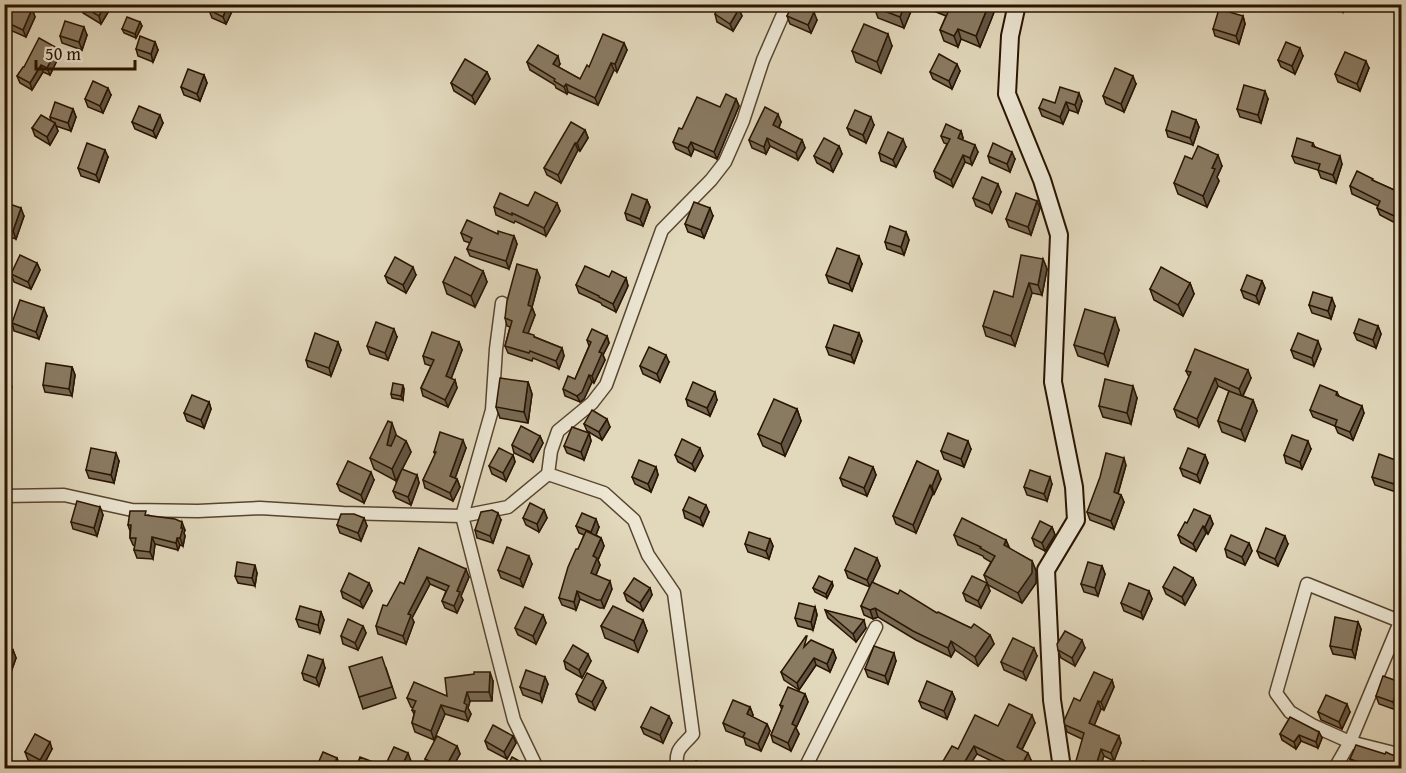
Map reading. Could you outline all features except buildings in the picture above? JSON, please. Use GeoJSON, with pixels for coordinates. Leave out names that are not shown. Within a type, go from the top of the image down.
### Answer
{"type":"FeatureCollection","features":[{"type":"Feature","properties":{"kind":"main road"},"geometry":{"type":"LineString","coordinates":[[1017,4],[1010,36],[1007,94],[1042,180],[1059,235],[1053,382],[1074,487],[1076,520],[1046,570],[1052,700],[1062,768]]}},
{"type":"Feature","properties":{"kind":"street"},"geometry":{"type":"LineString","coordinates":[[4,496],[64,495],[132,510],[198,511],[260,508],[462,516],[508,507],[548,474],[551,451],[558,430],[592,403],[606,385],[663,230],[725,162],[743,122],[763,60],[784,12],[785,4]]}},
{"type":"Feature","properties":{"kind":"street"},"geometry":{"type":"LineString","coordinates":[[502,303],[492,410],[462,516],[514,720],[537,768]]}},
{"type":"Feature","properties":{"kind":"street"},"geometry":{"type":"LineString","coordinates":[[548,474],[604,493],[634,520],[648,555],[674,593],[693,734],[679,748],[675,756],[677,768]]}},
{"type":"Feature","properties":{"kind":"street"},"geometry":{"type":"LineString","coordinates":[[1335,768],[1350,742],[1401,622],[1307,584],[1276,693],[1290,712],[1312,725],[1350,742],[1401,754]]}},
{"type":"Feature","properties":{"kind":"street"},"geometry":{"type":"LineString","coordinates":[[805,768],[876,627]]}}]}
